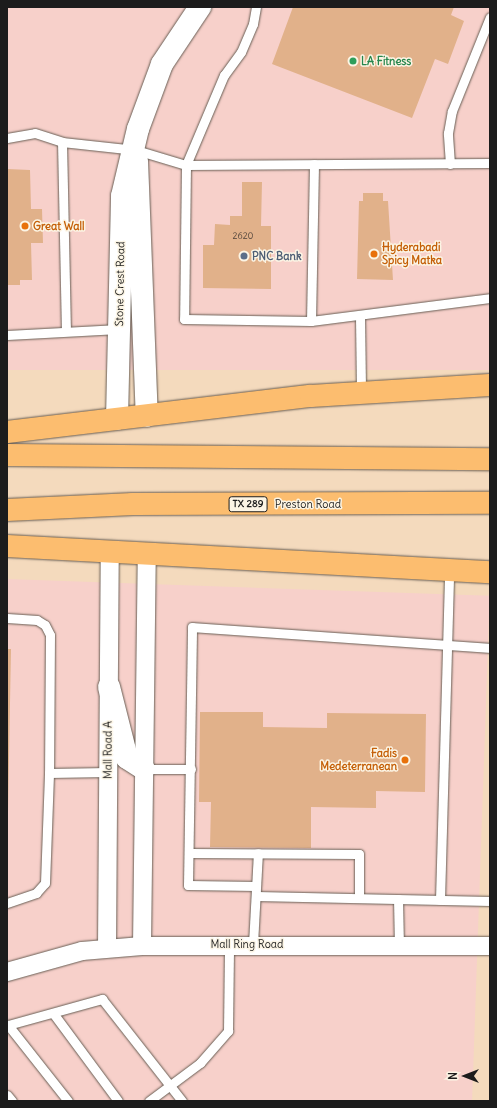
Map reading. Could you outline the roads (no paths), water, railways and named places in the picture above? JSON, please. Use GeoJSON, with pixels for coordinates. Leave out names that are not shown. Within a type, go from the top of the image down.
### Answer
{"type":"FeatureCollection","features":[{"type":"Feature","properties":{"kind":"main road"},"geometry":{"type":"LineString","coordinates":[[7,432],[361,393],[490,385]]}},
{"type":"Feature","properties":{"kind":"main road"},"geometry":{"type":"LineString","coordinates":[[7,455],[490,459]]}},
{"type":"Feature","properties":{"kind":"main road","name":"Preston Road"},"geometry":{"type":"LineString","coordinates":[[7,510],[133,504],[490,503]]}},
{"type":"Feature","properties":{"kind":"main road"},"geometry":{"type":"LineString","coordinates":[[7,546],[490,572]]}},
{"type":"Feature","properties":{"kind":"street","name":"Stone Crest Road"},"geometry":{"type":"LineString","coordinates":[[147,416],[136,150],[138,129],[162,64],[200,7]]}},
{"type":"Feature","properties":{"kind":"street","name":"Stone Crest Road"},"geometry":{"type":"LineString","coordinates":[[117,419],[122,196],[136,150]]}},
{"type":"Feature","properties":{"kind":"street","name":"Mall Road A"},"geometry":{"type":"LineString","coordinates":[[108,948],[110,552]]}},
{"type":"Feature","properties":{"kind":"street"},"geometry":{"type":"LineString","coordinates":[[142,946],[146,554]]}},
{"type":"Feature","properties":{"kind":"street"},"geometry":{"type":"LineString","coordinates":[[109,687],[127,758],[144,769]]}},
{"type":"Feature","properties":{"kind":"street","name":"Mall Ring Road"},"geometry":{"type":"LineString","coordinates":[[7,972],[82,951],[142,946],[229,944],[490,946]]}},
{"type":"Feature","properties":{"kind":"lane"},"geometry":{"type":"LineString","coordinates":[[256,7],[253,24],[241,52],[224,75],[186,165],[184,319],[311,321],[360,317],[490,298]]}},
{"type":"Feature","properties":{"kind":"lane"},"geometry":{"type":"LineString","coordinates":[[450,164],[448,133],[452,111],[487,30],[490,17]]}},
{"type":"Feature","properties":{"kind":"lane"},"geometry":{"type":"LineString","coordinates":[[7,138],[35,133],[62,142],[136,150],[186,165],[490,163]]}},
{"type":"Feature","properties":{"kind":"lane"},"geometry":{"type":"LineString","coordinates":[[62,142],[66,330]]}},
{"type":"Feature","properties":{"kind":"lane"},"geometry":{"type":"LineString","coordinates":[[311,321],[314,164]]}},
{"type":"Feature","properties":{"kind":"lane"},"geometry":{"type":"LineString","coordinates":[[360,317],[361,393]]}},
{"type":"Feature","properties":{"kind":"lane"},"geometry":{"type":"LineString","coordinates":[[7,335],[66,330],[119,329]]}},
{"type":"Feature","properties":{"kind":"lane"},"geometry":{"type":"LineString","coordinates":[[440,900],[449,569]]}},
{"type":"Feature","properties":{"kind":"lane"},"geometry":{"type":"LineString","coordinates":[[7,618],[37,620],[45,625],[50,635],[50,773],[45,884],[36,893],[7,903]]}},
{"type":"Feature","properties":{"kind":"lane"},"geometry":{"type":"LineString","coordinates":[[256,886],[188,885],[191,769],[192,627],[447,647],[490,648]]}},
{"type":"Feature","properties":{"kind":"lane"},"geometry":{"type":"LineString","coordinates":[[144,769],[191,769]]}},
{"type":"Feature","properties":{"kind":"lane"},"geometry":{"type":"LineString","coordinates":[[50,773],[108,772]]}},
{"type":"Feature","properties":{"kind":"lane"},"geometry":{"type":"LineString","coordinates":[[189,853],[359,854],[360,898]]}},
{"type":"Feature","properties":{"kind":"lane"},"geometry":{"type":"LineString","coordinates":[[253,944],[258,854]]}},
{"type":"Feature","properties":{"kind":"lane"},"geometry":{"type":"LineString","coordinates":[[256,896],[490,901]]}},
{"type":"Feature","properties":{"kind":"lane"},"geometry":{"type":"LineString","coordinates":[[398,899],[398,946]]}},
{"type":"Feature","properties":{"kind":"lane"},"geometry":{"type":"LineString","coordinates":[[149,1101],[200,1063],[228,1031],[229,944]]}},
{"type":"Feature","properties":{"kind":"lane"},"geometry":{"type":"LineString","coordinates":[[68,1101],[8,1025],[102,999],[182,1101]]}},
{"type":"Feature","properties":{"kind":"lane"},"geometry":{"type":"LineString","coordinates":[[53,1013],[118,1101]]}},
{"type":"Feature","properties":{"kind":"lane"},"geometry":{"type":"LineString","coordinates":[[7,1095],[12,1101]]}},
{"type":"Feature","properties":{"kind":"place","name":"LA Fitness"},"geometry":{"type":"Point","coordinates":[353,61]}},
{"type":"Feature","properties":{"kind":"place","name":"Great Wall"},"geometry":{"type":"Point","coordinates":[25,226]}},
{"type":"Feature","properties":{"kind":"place","name":"Hyderabadi Spicy Matka"},"geometry":{"type":"Point","coordinates":[374,254]}},
{"type":"Feature","properties":{"kind":"place","name":"PNC Bank"},"geometry":{"type":"Point","coordinates":[244,256]}},
{"type":"Feature","properties":{"kind":"place","name":"Fadis Medeterranean"},"geometry":{"type":"Point","coordinates":[405,760]}}]}
